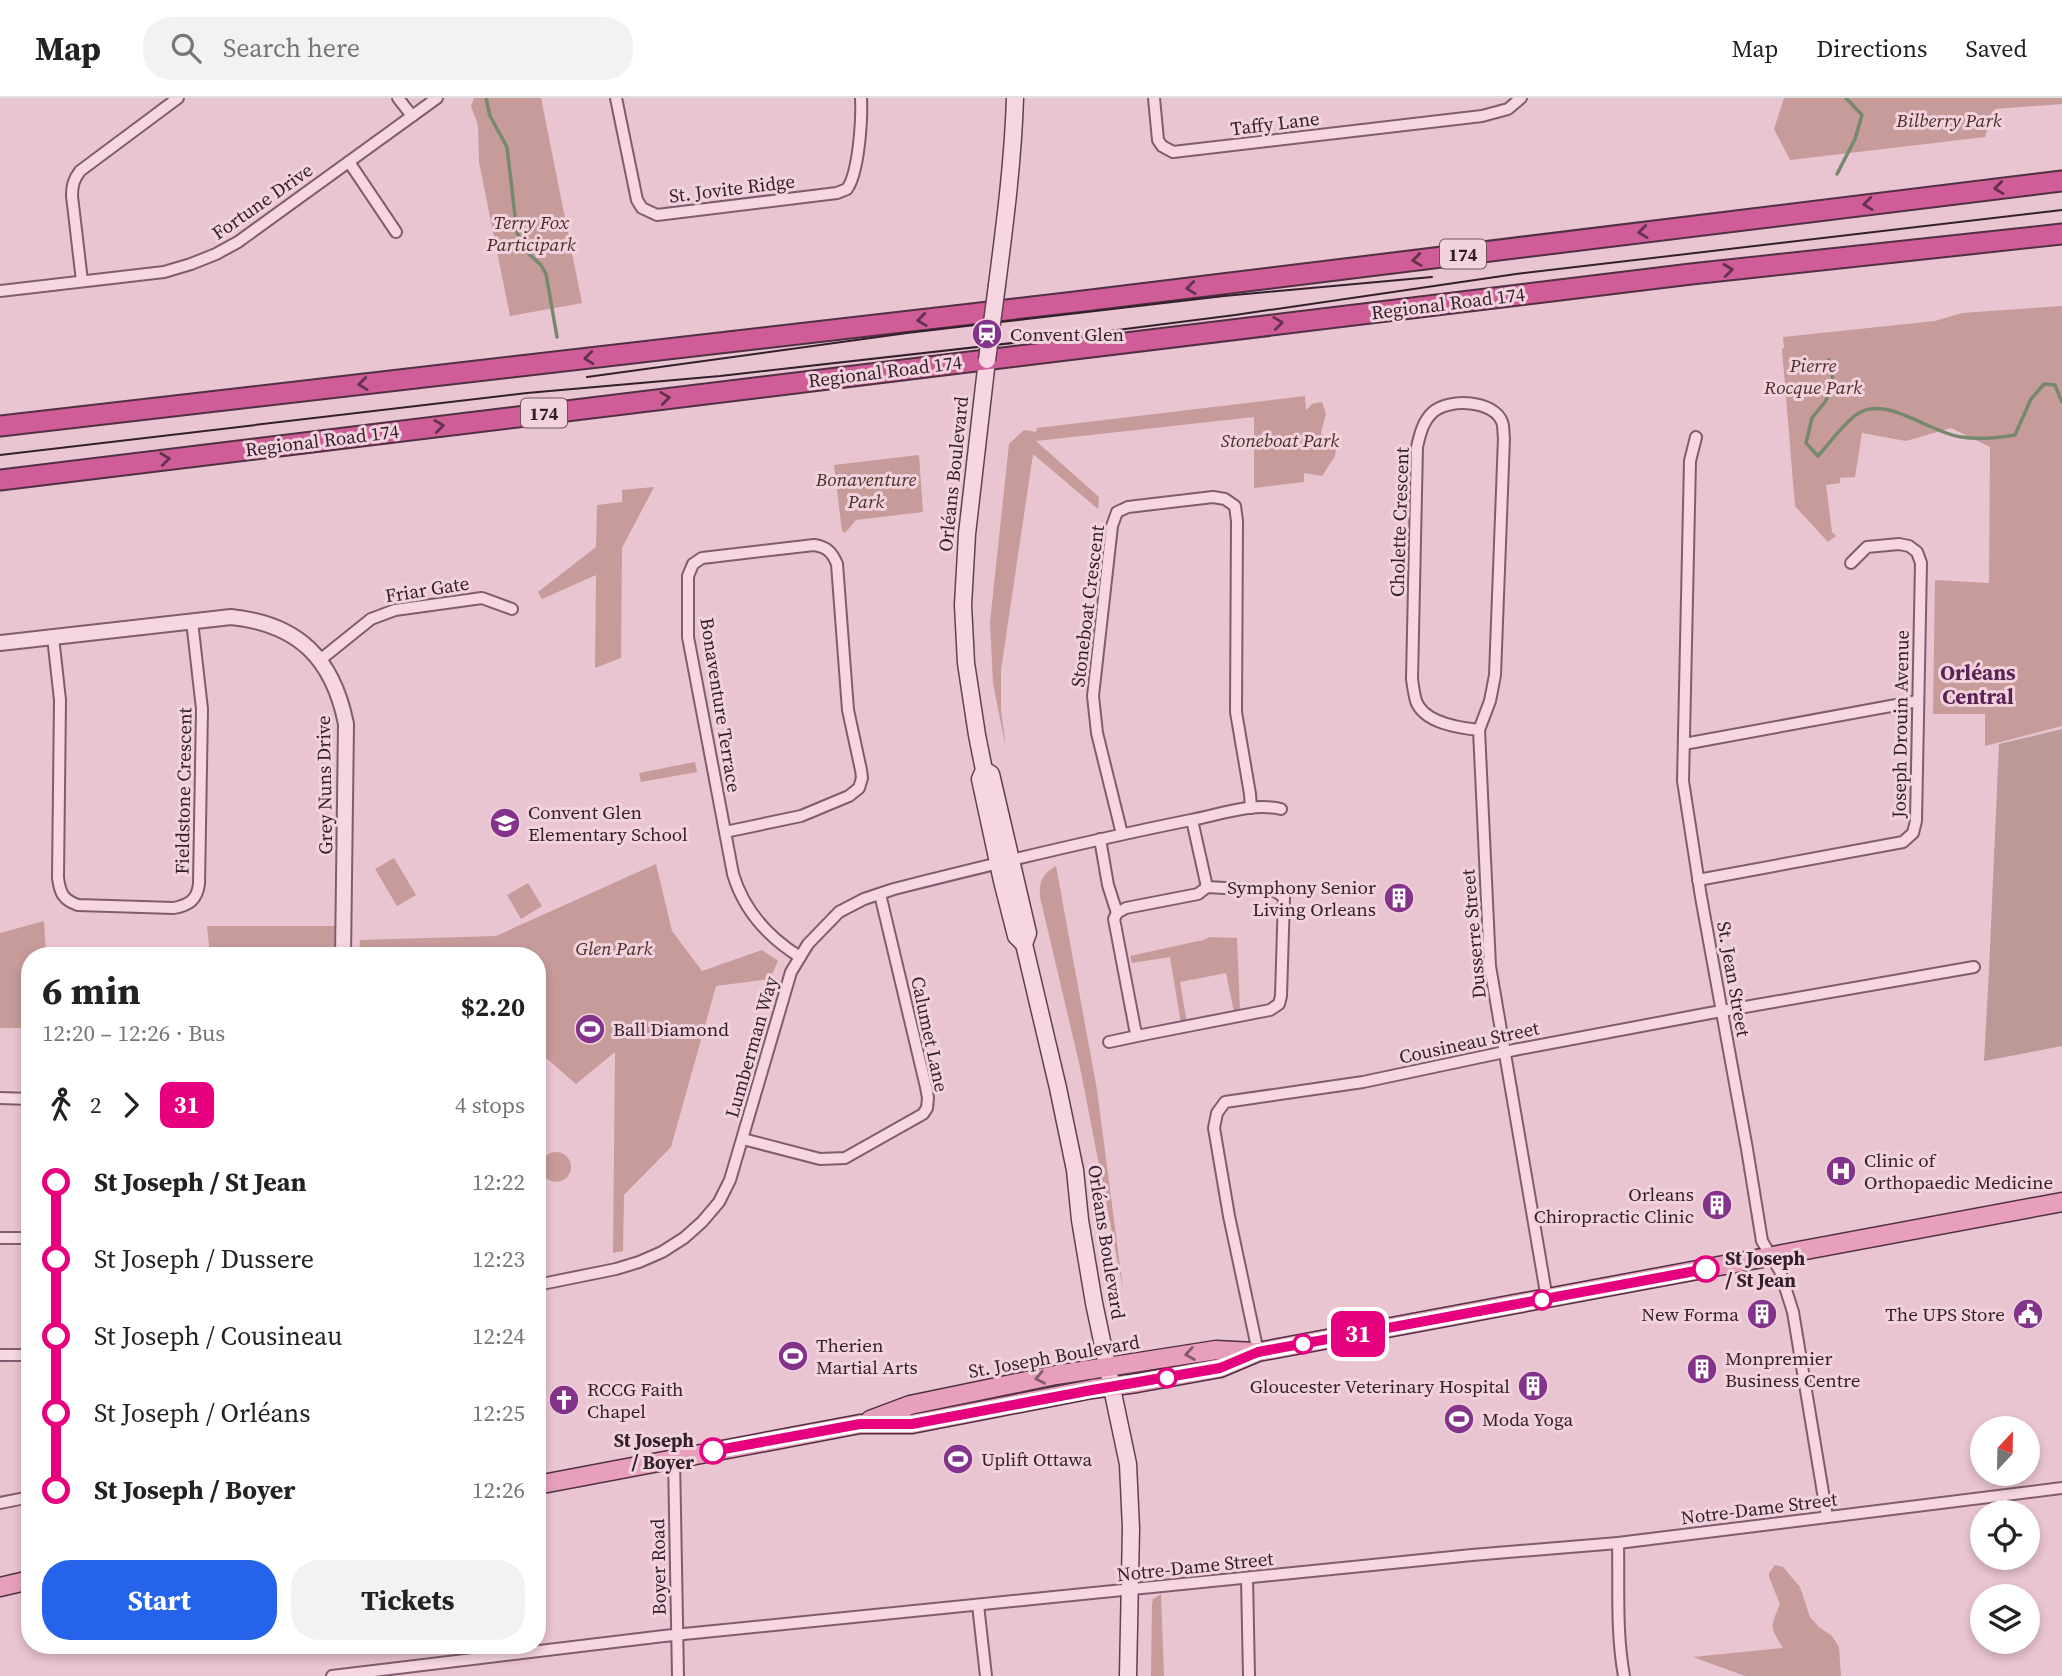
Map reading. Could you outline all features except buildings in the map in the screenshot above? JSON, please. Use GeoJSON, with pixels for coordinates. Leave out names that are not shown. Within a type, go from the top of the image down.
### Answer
{"type":"FeatureCollection","features":[{"type":"Feature","properties":{"kind":"highway","name":"174"},"geometry":{"type":"LineString","coordinates":[[0,425],[1088,300],[2062,181]]}},
{"type":"Feature","properties":{"kind":"highway","name":"Regional Road 174"},"geometry":{"type":"LineString","coordinates":[[0,480],[1665,276],[2056,235]]}},
{"type":"Feature","properties":{"kind":"highway"},"geometry":{"type":"LineString","coordinates":[[0,486],[97,467]]}},
{"type":"Feature","properties":{"kind":"main road","name":"Orléans Boulevard"},"geometry":{"type":"LineString","coordinates":[[1014,98],[1009,190],[967,534],[963,605],[966,663],[984,770],[980,779],[1006,863],[1016,936],[1024,944],[1064,1115],[1080,1220],[1128,1464],[1131,1501],[1128,1676]]}},
{"type":"Feature","properties":{"kind":"main road","name":"St. Joseph Boulevard"},"geometry":{"type":"LineString","coordinates":[[546,1483],[860,1424],[912,1424],[1220,1368],[1258,1352],[2062,1202]]}},
{"type":"Feature","properties":{"kind":"main road","name":"St. Joseph Boulevard"},"geometry":{"type":"LineString","coordinates":[[860,1424],[910,1405],[1056,1375],[1216,1350],[1258,1352]]}},
{"type":"Feature","properties":{"kind":"main road"},"geometry":{"type":"LineString","coordinates":[[0,1587],[21,1582]]}},
{"type":"Feature","properties":{"kind":"street"},"geometry":{"type":"LineString","coordinates":[[82,281],[72,196],[74,179],[80,171],[178,98]]}},
{"type":"Feature","properties":{"kind":"street"},"geometry":{"type":"LineString","coordinates":[[398,98],[412,116]]}},
{"type":"Feature","properties":{"kind":"street","name":"Fortune Drive"},"geometry":{"type":"LineString","coordinates":[[0,291],[164,272],[216,254],[238,242],[437,98]]}},
{"type":"Feature","properties":{"kind":"street","name":"St. Jovite Ridge"},"geometry":{"type":"LineString","coordinates":[[616,98],[637,200],[642,208],[657,215],[837,193],[847,189],[854,174],[862,114],[861,98]]}},
{"type":"Feature","properties":{"kind":"street","name":"Taffy Lane"},"geometry":{"type":"LineString","coordinates":[[1154,98],[1158,140],[1162,146],[1173,152],[1482,116],[1508,109],[1521,98]]}},
{"type":"Feature","properties":{"kind":"street"},"geometry":{"type":"LineString","coordinates":[[349,162],[396,232]]}},
{"type":"Feature","properties":{"kind":"street","name":"Cholette Crescent"},"geometry":{"type":"LineString","coordinates":[[1456,402],[1478,404],[1496,413],[1502,422],[1504,438],[1495,675],[1490,701],[1479,730],[1437,722],[1417,704],[1412,679],[1417,447],[1426,421],[1443,406],[1456,402]]}},
{"type":"Feature","properties":{"kind":"street","name":"St. Jean Street"},"geometry":{"type":"LineString","coordinates":[[1696,438],[1690,461],[1683,781],[1762,1241],[1780,1270],[1793,1312],[1826,1517]]}},
{"type":"Feature","properties":{"kind":"street","name":"Stoneboat Crescent"},"geometry":{"type":"LineString","coordinates":[[1122,834],[1097,733],[1093,696],[1112,526],[1118,512],[1128,507],[1213,497],[1225,499],[1235,506],[1236,712],[1251,808]]}},
{"type":"Feature","properties":{"kind":"street","name":"Joseph Drouin Avenue"},"geometry":{"type":"LineString","coordinates":[[1698,880],[1903,842],[1913,833],[1916,821],[1921,563],[1916,552],[1909,546],[1899,544],[1867,547],[1851,563]]}},
{"type":"Feature","properties":{"kind":"street","name":"Bonaventure Terrace"},"geometry":{"type":"LineString","coordinates":[[725,832],[801,816],[849,796],[859,788],[862,778],[848,710],[837,564],[834,556],[822,546],[702,558],[697,560],[690,570],[688,637],[725,832],[736,886],[748,910],[766,931],[800,957]]}},
{"type":"Feature","properties":{"kind":"street","name":"Friar Gate"},"geometry":{"type":"LineString","coordinates":[[320,660],[371,619],[395,610],[482,598],[512,609]]}},
{"type":"Feature","properties":{"kind":"street","name":"Grey Nuns Drive"},"geometry":{"type":"LineString","coordinates":[[0,643],[231,617],[261,621],[296,638],[330,673],[341,699],[346,724],[343,947]]}},
{"type":"Feature","properties":{"kind":"street","name":"Fieldstone Crescent"},"geometry":{"type":"LineString","coordinates":[[53,637],[61,700],[60,891],[68,902],[78,905],[174,908],[194,900],[199,884],[202,709],[192,621]]}},
{"type":"Feature","properties":{"kind":"street"},"geometry":{"type":"LineString","coordinates":[[1684,744],[1918,701]]}},
{"type":"Feature","properties":{"kind":"street","name":"Dusserre Street"},"geometry":{"type":"LineString","coordinates":[[1479,730],[1490,966],[1547,1299]]}},
{"type":"Feature","properties":{"kind":"street","name":"Lumberman Way"},"geometry":{"type":"LineString","coordinates":[[546,1283],[616,1269],[662,1252],[684,1238],[719,1202],[730,1180],[743,1139],[791,972],[820,930],[839,912],[880,894],[1100,839],[1251,808],[1281,809]]}},
{"type":"Feature","properties":{"kind":"street"},"geometry":{"type":"LineString","coordinates":[[1192,820],[1207,887]]}},
{"type":"Feature","properties":{"kind":"street"},"geometry":{"type":"LineString","coordinates":[[1100,839],[1108,885],[1117,913]]}},
{"type":"Feature","properties":{"kind":"street"},"geometry":{"type":"LineString","coordinates":[[1109,1042],[1270,1010],[1279,1004],[1284,897],[1275,891],[1207,887],[1198,894],[1126,908],[1117,913],[1114,919],[1135,1029],[1137,1034],[1142,1035]]}},
{"type":"Feature","properties":{"kind":"street","name":"Calumet Lane"},"geometry":{"type":"LineString","coordinates":[[743,1139],[820,1160],[845,1158],[917,1119],[927,1108],[926,1087],[880,894]]}},
{"type":"Feature","properties":{"kind":"street","name":"Cousineau Street"},"geometry":{"type":"LineString","coordinates":[[1258,1352],[1229,1216],[1214,1128],[1214,1120],[1220,1106],[1225,1102],[1363,1082],[1504,1053],[1974,967]]}},
{"type":"Feature","properties":{"kind":"street"},"geometry":{"type":"LineString","coordinates":[[0,1098],[21,1099]]}},
{"type":"Feature","properties":{"kind":"street"},"geometry":{"type":"LineString","coordinates":[[0,1238],[21,1238]]}},
{"type":"Feature","properties":{"kind":"street"},"geometry":{"type":"LineString","coordinates":[[0,1355],[21,1355]]}},
{"type":"Feature","properties":{"kind":"street","name":"Boyer Road"},"geometry":{"type":"LineString","coordinates":[[674,1458],[678,1676]]}},
{"type":"Feature","properties":{"kind":"street","name":"Notre-Dame Street"},"geometry":{"type":"LineString","coordinates":[[546,1651],[1472,1555],[1618,1543],[2062,1488]]}},
{"type":"Feature","properties":{"kind":"street"},"geometry":{"type":"LineString","coordinates":[[0,1503],[21,1499]]}},
{"type":"Feature","properties":{"kind":"street"},"geometry":{"type":"LineString","coordinates":[[1618,1543],[1619,1648],[1624,1676]]}},
{"type":"Feature","properties":{"kind":"street"},"geometry":{"type":"LineString","coordinates":[[1247,1578],[1249,1676]]}},
{"type":"Feature","properties":{"kind":"street"},"geometry":{"type":"LineString","coordinates":[[978,1605],[985,1676]]}},
{"type":"Feature","properties":{"kind":"street","name":"Notre-Dame Street"},"geometry":{"type":"LineString","coordinates":[[332,1676],[517,1654]]}},
{"type":"Feature","properties":{"kind":"green space","name":"Terry Fox Participark"},"geometry":{"type":"Polygon","coordinates":[[[474,98],[541,98],[582,303],[510,316],[479,162],[478,125],[471,106],[474,98]]]}},
{"type":"Feature","properties":{"kind":"green space","name":"Bilberry Park"},"geometry":{"type":"Polygon","coordinates":[[[1784,98],[2062,98],[2062,104],[1995,109],[1985,137],[1790,160],[1774,129],[1784,98]]]}},
{"type":"Feature","properties":{"kind":"green space","name":"Pierre Rocque Park"},"geometry":{"type":"Polygon","coordinates":[[[2062,306],[2062,726],[1985,746],[1985,714],[1933,714],[1935,580],[1989,583],[1990,447],[1951,428],[1906,441],[1862,433],[1855,477],[1840,478],[1840,483],[1826,485],[1832,532],[1836,536],[1828,542],[1795,506],[1783,337],[1935,321],[1962,313],[2062,306]]]}},
{"type":"Feature","properties":{"kind":"green space","name":"Stoneboat Park"},"geometry":{"type":"Polygon","coordinates":[[[1305,396],[1306,410],[1312,404],[1322,402],[1326,414],[1321,433],[1336,449],[1335,456],[1322,476],[1304,473],[1304,482],[1254,488],[1254,417],[1036,441],[1099,497],[1098,509],[1033,454],[1001,670],[1001,710],[1006,749],[993,683],[990,622],[1009,444],[1024,430],[1036,432],[1037,428],[1305,396]]]}},
{"type":"Feature","properties":{"kind":"green space","name":"Bonaventure Park"},"geometry":{"type":"Polygon","coordinates":[[[919,455],[923,512],[856,520],[845,533],[842,531],[834,465],[919,455]]]}},
{"type":"Feature","properties":{"kind":"green space"},"geometry":{"type":"Polygon","coordinates":[[[654,487],[622,548],[621,658],[595,668],[596,575],[542,599],[538,592],[596,547],[597,505],[622,502],[622,490],[654,487]]]}},
{"type":"Feature","properties":{"kind":"green space"},"geometry":{"type":"Polygon","coordinates":[[[695,762],[697,772],[641,782],[639,773],[695,762]]]}},
{"type":"Feature","properties":{"kind":"green space"},"geometry":{"type":"Polygon","coordinates":[[[394,858],[416,895],[397,906],[375,869],[394,858]]]}},
{"type":"Feature","properties":{"kind":"green space","name":"Glen Park"},"geometry":{"type":"Polygon","coordinates":[[[656,864],[672,931],[702,971],[762,950],[778,961],[770,979],[716,986],[671,1147],[624,1195],[623,1251],[613,1253],[615,1052],[576,1084],[546,1058],[546,947],[360,947],[360,940],[496,936],[656,864]]]}},
{"type":"Feature","properties":{"kind":"green space"},"geometry":{"type":"Polygon","coordinates":[[[1056,866],[1097,1090],[1123,1289],[1080,1067],[1040,897],[1042,879],[1056,866]]]}},
{"type":"Feature","properties":{"kind":"green space"},"geometry":{"type":"Polygon","coordinates":[[[528,883],[542,906],[521,919],[507,895],[528,883]]]}},
{"type":"Feature","properties":{"kind":"green space"},"geometry":{"type":"Polygon","coordinates":[[[44,921],[46,947],[21,947],[21,1028],[0,1028],[0,933],[44,921]]]}},
{"type":"Feature","properties":{"kind":"green space"},"geometry":{"type":"Polygon","coordinates":[[[207,926],[335,926],[334,947],[209,947],[207,926]]]}},
{"type":"Feature","properties":{"kind":"green space"},"geometry":{"type":"Polygon","coordinates":[[[1210,937],[1237,938],[1240,1011],[1234,1012],[1226,973],[1180,982],[1187,1023],[1181,1024],[1170,957],[1132,963],[1130,956],[1210,937]]]}},
{"type":"Feature","properties":{"kind":"green space"},"geometry":{"type":"Polygon","coordinates":[[[550,1154],[562,1154],[569,1161],[569,1173],[562,1180],[556,1182],[546,1177],[546,1157],[550,1154]]]}},
{"type":"Feature","properties":{"kind":"green space"},"geometry":{"type":"Polygon","coordinates":[[[1775,1565],[1783,1567],[1800,1587],[1810,1617],[1832,1636],[1839,1647],[1841,1676],[1745,1676],[1693,1657],[1783,1648],[1772,1627],[1780,1604],[1769,1577],[1775,1565]]]}},
{"type":"Feature","properties":{"kind":"green space"},"geometry":{"type":"Polygon","coordinates":[[[1161,1594],[1164,1676],[1151,1676],[1152,1605],[1153,1599],[1161,1594]]]}},
{"type":"Feature","properties":{"kind":"shaded area"},"geometry":{"type":"Polygon","coordinates":[[[2062,729],[2062,1046],[1984,1061],[1999,744],[2062,729]]]}},
{"type":"Feature","properties":{"kind":"waterway"},"geometry":{"type":"LineString","coordinates":[[486,98],[490,116],[507,147],[517,233],[546,274],[557,337]]}},
{"type":"Feature","properties":{"kind":"waterway"},"geometry":{"type":"LineString","coordinates":[[1837,174],[1855,139],[1862,115],[1846,98]]}},
{"type":"Feature","properties":{"kind":"waterway"},"geometry":{"type":"LineString","coordinates":[[1829,360],[1834,384],[1825,402],[1812,418],[1806,443],[1818,456],[1849,421],[1870,409],[1896,412],[1949,434],[1988,438],[2015,435],[2031,399],[2044,384],[2055,385],[2062,402]]}},
{"type":"Feature","properties":{"kind":"tram line"},"geometry":{"type":"LineString","coordinates":[[0,455],[527,393],[720,376],[1039,340],[1516,274],[2062,210]]}},
{"type":"Feature","properties":{"kind":"tram line"},"geometry":{"type":"LineString","coordinates":[[587,377],[907,333],[1224,296],[1432,277]]}},
{"type":"Feature","properties":{"kind":"bus line","name":"31"},"geometry":{"type":"LineString","coordinates":[[713,1451],[860,1424],[912,1424],[1220,1368],[1258,1352],[1706,1269]]}},
{"type":"Feature","properties":{"kind":"place","name":"Convent Glen"},"geometry":{"type":"Point","coordinates":[987,334]}},
{"type":"Feature","properties":{"kind":"place","name":"Convent Glen Elementary School"},"geometry":{"type":"Point","coordinates":[505,823]}},
{"type":"Feature","properties":{"kind":"place","name":"Symphony Senior Living Orleans"},"geometry":{"type":"Point","coordinates":[1399,898]}},
{"type":"Feature","properties":{"kind":"place","name":"Ball Diamond"},"geometry":{"type":"Point","coordinates":[590,1029]}},
{"type":"Feature","properties":{"kind":"place","name":"Clinic of Orthopaedic Medicine"},"geometry":{"type":"Point","coordinates":[1841,1171]}},
{"type":"Feature","properties":{"kind":"place","name":"Orleans Chiropractic Clinic"},"geometry":{"type":"Point","coordinates":[1717,1205]}},
{"type":"Feature","properties":{"kind":"place","name":"St Joseph / St Jean"},"geometry":{"type":"Point","coordinates":[1706,1269]}},
{"type":"Feature","properties":{"kind":"place","name":"New Forma"},"geometry":{"type":"Point","coordinates":[1762,1314]}},
{"type":"Feature","properties":{"kind":"place","name":"The UPS Store"},"geometry":{"type":"Point","coordinates":[2028,1314]}},
{"type":"Feature","properties":{"kind":"place","name":"Therien Martial Arts"},"geometry":{"type":"Point","coordinates":[793,1356]}},
{"type":"Feature","properties":{"kind":"place","name":"Monpremier Business Centre"},"geometry":{"type":"Point","coordinates":[1702,1369]}},
{"type":"Feature","properties":{"kind":"place","name":"Gloucester Veterinary Hospital"},"geometry":{"type":"Point","coordinates":[1533,1386]}},
{"type":"Feature","properties":{"kind":"place","name":"RCCG Faith Chapel"},"geometry":{"type":"Point","coordinates":[564,1400]}},
{"type":"Feature","properties":{"kind":"place","name":"Moda Yoga"},"geometry":{"type":"Point","coordinates":[1459,1419]}},
{"type":"Feature","properties":{"kind":"place","name":"St Joseph / Boyer"},"geometry":{"type":"Point","coordinates":[713,1451]}},
{"type":"Feature","properties":{"kind":"place","name":"Uplift Ottawa"},"geometry":{"type":"Point","coordinates":[958,1459]}},
{"type":"Feature","properties":{"kind":"district","name":"Orléans Central"},"geometry":{"type":"Point","coordinates":[1978,684]}}]}
